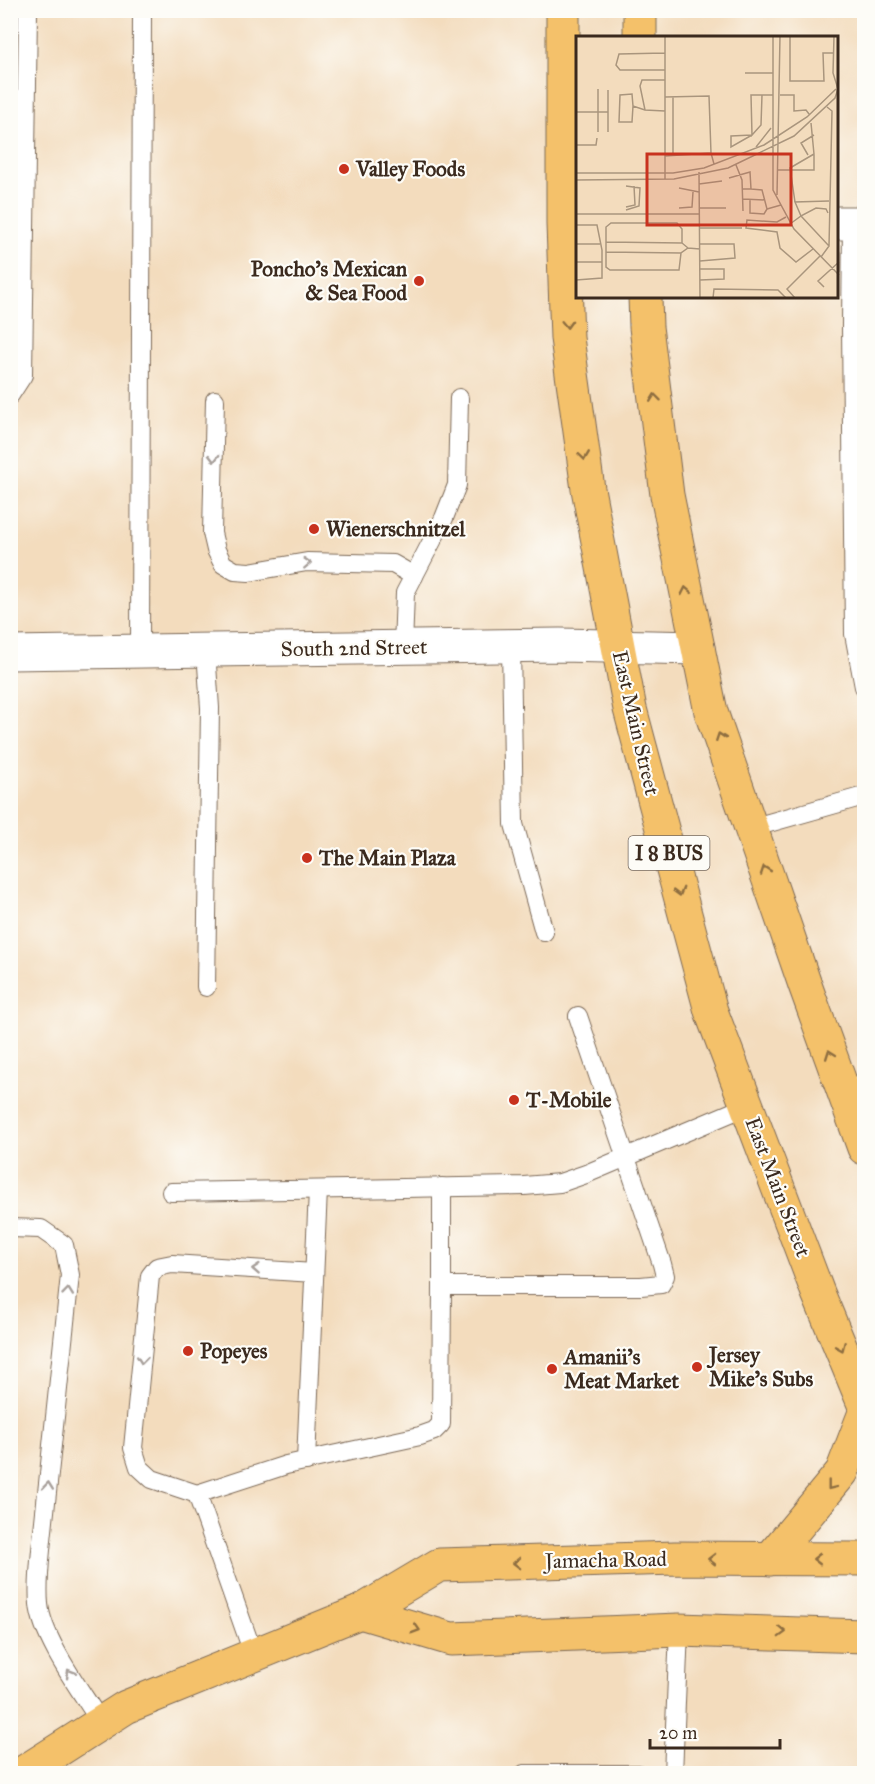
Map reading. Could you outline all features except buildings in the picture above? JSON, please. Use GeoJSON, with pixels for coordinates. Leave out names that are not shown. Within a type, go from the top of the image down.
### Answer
{"type":"FeatureCollection","features":[{"type":"Feature","properties":{"kind":"main road","name":"East Main Street"},"geometry":{"type":"LineString","coordinates":[[563,10],[571,224],[567,338],[588,489],[630,710],[711,1011],[818,1293],[864,1404]]}},
{"type":"Feature","properties":{"kind":"main road"},"geometry":{"type":"LineString","coordinates":[[640,10],[640,36]]}},
{"type":"Feature","properties":{"kind":"main road"},"geometry":{"type":"LineString","coordinates":[[645,298],[646,327],[667,495],[711,712],[751,828],[854,1087],[864,1148]]}},
{"type":"Feature","properties":{"kind":"main road"},"geometry":{"type":"LineString","coordinates":[[770,1559],[842,1472],[864,1415]]}},
{"type":"Feature","properties":{"kind":"main road","name":"Jamacha Road"},"geometry":{"type":"LineString","coordinates":[[19,1773],[126,1707],[360,1612],[439,1564],[675,1558],[864,1558]]}},
{"type":"Feature","properties":{"kind":"main road"},"geometry":{"type":"LineString","coordinates":[[360,1612],[451,1639],[679,1630],[864,1636]]}},
{"type":"Feature","properties":{"kind":"street","name":"South 2nd Street"},"geometry":{"type":"LineString","coordinates":[[10,653],[511,646],[698,648]]}},
{"type":"Feature","properties":{"kind":"lane"},"geometry":{"type":"LineString","coordinates":[[10,395],[23,375],[28,10]]}},
{"type":"Feature","properties":{"kind":"lane"},"geometry":{"type":"LineString","coordinates":[[140,652],[142,10]]}},
{"type":"Feature","properties":{"kind":"lane"},"geometry":{"type":"LineString","coordinates":[[851,223],[858,325],[854,634],[864,687]]}},
{"type":"Feature","properties":{"kind":"lane"},"geometry":{"type":"LineString","coordinates":[[404,648],[405,593],[444,518],[457,485],[459,398]]}},
{"type":"Feature","properties":{"kind":"lane"},"geometry":{"type":"LineString","coordinates":[[215,400],[212,533],[216,550],[223,564],[235,571],[249,572],[307,562],[393,564],[414,576]]}},
{"type":"Feature","properties":{"kind":"lane"},"geometry":{"type":"LineString","coordinates":[[511,646],[514,824],[544,932]]}},
{"type":"Feature","properties":{"kind":"lane"},"geometry":{"type":"LineString","coordinates":[[206,651],[210,708],[206,987]]}},
{"type":"Feature","properties":{"kind":"lane"},"geometry":{"type":"LineString","coordinates":[[751,828],[864,796]]}},
{"type":"Feature","properties":{"kind":"lane"},"geometry":{"type":"LineString","coordinates":[[442,1286],[641,1286],[661,1284],[665,1276],[662,1264],[578,1016]]}},
{"type":"Feature","properties":{"kind":"lane"},"geometry":{"type":"LineString","coordinates":[[171,1192],[524,1186],[560,1183],[747,1106]]}},
{"type":"Feature","properties":{"kind":"lane"},"geometry":{"type":"LineString","coordinates":[[314,1274],[172,1264],[157,1267],[150,1276],[133,1448],[139,1467],[152,1479],[197,1494],[286,1465],[420,1436],[434,1431],[441,1424],[442,1187]]}},
{"type":"Feature","properties":{"kind":"lane"},"geometry":{"type":"LineString","coordinates":[[306,1461],[318,1190]]}},
{"type":"Feature","properties":{"kind":"lane"},"geometry":{"type":"LineString","coordinates":[[10,1228],[41,1229],[64,1245],[70,1275],[42,1540],[39,1606],[46,1632],[100,1723]]}},
{"type":"Feature","properties":{"kind":"lane"},"geometry":{"type":"LineString","coordinates":[[197,1494],[254,1656]]}},
{"type":"Feature","properties":{"kind":"lane"},"geometry":{"type":"LineString","coordinates":[[673,1773],[679,1630]]}},
{"type":"Feature","properties":{"kind":"lane"},"geometry":{"type":"LineString","coordinates":[[10,1765],[19,1773]]}},
{"type":"Feature","properties":{"kind":"lane"},"geometry":{"type":"LineString","coordinates":[[524,1773],[638,1773]]}},
{"type":"Feature","properties":{"kind":"place","name":"Valley Foods"},"geometry":{"type":"Point","coordinates":[344,169]}},
{"type":"Feature","properties":{"kind":"place","name":"Poncho's Mexican & Sea Food"},"geometry":{"type":"Point","coordinates":[419,281]}},
{"type":"Feature","properties":{"kind":"place","name":"Wienerschnitzel"},"geometry":{"type":"Point","coordinates":[314,529]}},
{"type":"Feature","properties":{"kind":"place","name":"The Main Plaza"},"geometry":{"type":"Point","coordinates":[307,858]}},
{"type":"Feature","properties":{"kind":"place","name":"T-Mobile"},"geometry":{"type":"Point","coordinates":[514,1100]}},
{"type":"Feature","properties":{"kind":"place","name":"Popeyes"},"geometry":{"type":"Point","coordinates":[188,1351]}},
{"type":"Feature","properties":{"kind":"place","name":"Jersey Mike's Subs"},"geometry":{"type":"Point","coordinates":[697,1367]}},
{"type":"Feature","properties":{"kind":"place","name":"Amanii’s Meat Market"},"geometry":{"type":"Point","coordinates":[552,1369]}}]}
